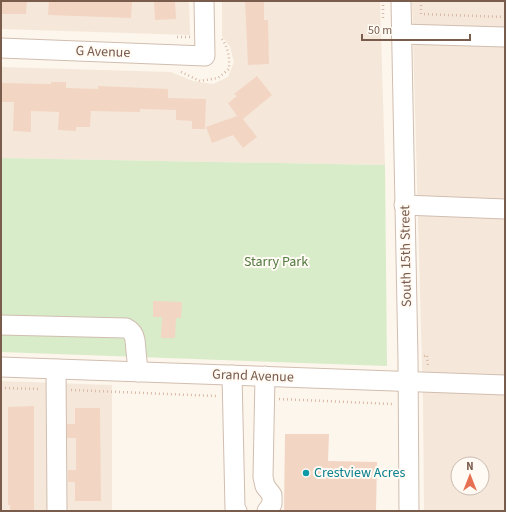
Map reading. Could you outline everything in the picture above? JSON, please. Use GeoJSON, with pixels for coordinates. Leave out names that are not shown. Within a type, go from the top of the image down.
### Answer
{"type":"FeatureCollection","features":[{"type":"Feature","properties":{"kind":"street","name":"G Avenue"},"geometry":{"type":"LineString","coordinates":[[1,48],[205,56],[204,1]]}},
{"type":"Feature","properties":{"kind":"street","name":"South 15th Street"},"geometry":{"type":"LineString","coordinates":[[401,1],[409,511]]}},
{"type":"Feature","properties":{"kind":"street"},"geometry":{"type":"LineString","coordinates":[[401,34],[505,37]]}},
{"type":"Feature","properties":{"kind":"street"},"geometry":{"type":"LineString","coordinates":[[404,205],[505,209]]}},
{"type":"Feature","properties":{"kind":"street"},"geometry":{"type":"LineString","coordinates":[[1,325],[126,328],[134,335],[138,372]]}},
{"type":"Feature","properties":{"kind":"street","name":"Grand Avenue"},"geometry":{"type":"LineString","coordinates":[[1,367],[505,385]]}},
{"type":"Feature","properties":{"kind":"street"},"geometry":{"type":"LineString","coordinates":[[56,369],[57,511]]}},
{"type":"Feature","properties":{"kind":"street"},"geometry":{"type":"LineString","coordinates":[[232,375],[235,508],[237,511]]}},
{"type":"Feature","properties":{"kind":"street"},"geometry":{"type":"LineString","coordinates":[[265,376],[263,477],[265,486],[272,495],[272,504],[267,511]]}},
{"type":"Feature","properties":{"kind":"path"},"geometry":{"type":"LineString","coordinates":[[383,1],[383,21]]}},
{"type":"Feature","properties":{"kind":"path"},"geometry":{"type":"LineString","coordinates":[[421,1],[421,14],[505,17]]}},
{"type":"Feature","properties":{"kind":"path"},"geometry":{"type":"LineString","coordinates":[[176,37],[192,37]]}},
{"type":"Feature","properties":{"kind":"shaded area"},"geometry":{"type":"Polygon","coordinates":[[[1,1],[189,1],[190,35],[1,29],[1,1]]]}},
{"type":"Feature","properties":{"kind":"shaded area"},"geometry":{"type":"Polygon","coordinates":[[[222,1],[380,1],[385,165],[1,158],[1,67],[171,72],[193,81],[213,84],[228,77],[234,62],[230,47],[222,36],[222,1]]]}},
{"type":"Feature","properties":{"kind":"shaded area"},"geometry":{"type":"Polygon","coordinates":[[[412,1],[505,1],[505,511],[424,511],[423,402],[412,1]]]}},
{"type":"Feature","properties":{"kind":"shaded area"},"geometry":{"type":"Polygon","coordinates":[[[1,381],[112,385],[112,511],[1,511],[1,381]]]}},
{"type":"Feature","properties":{"kind":"green space","name":"Starry Park"},"geometry":{"type":"Polygon","coordinates":[[[1,158],[385,165],[387,366],[1,352],[1,158]]]}},
{"type":"Feature","properties":{"kind":"building"},"geometry":{"type":"Polygon","coordinates":[[[2,1],[27,1],[26,14],[1,14],[2,1]]]}},
{"type":"Feature","properties":{"kind":"building"},"geometry":{"type":"Polygon","coordinates":[[[49,1],[132,1],[131,18],[48,15],[49,1]]]}},
{"type":"Feature","properties":{"kind":"building"},"geometry":{"type":"Polygon","coordinates":[[[154,1],[175,1],[176,19],[155,20],[154,1]]]}},
{"type":"Feature","properties":{"kind":"building"},"geometry":{"type":"Polygon","coordinates":[[[245,1],[264,1],[264,20],[268,20],[269,64],[248,65],[245,1]]]}},
{"type":"Feature","properties":{"kind":"building"},"geometry":{"type":"Polygon","coordinates":[[[257,76],[272,95],[243,119],[257,137],[243,148],[233,135],[212,143],[206,127],[237,116],[228,103],[237,96],[234,94],[257,76]]]}},
{"type":"Feature","properties":{"kind":"building"},"geometry":{"type":"Polygon","coordinates":[[[51,82],[66,82],[66,88],[98,89],[98,86],[168,89],[168,98],[206,99],[205,129],[192,129],[192,121],[176,120],[176,110],[140,109],[140,112],[91,111],[90,127],[76,127],[76,131],[58,130],[59,112],[31,111],[31,132],[13,131],[14,102],[1,102],[1,83],[51,84],[51,82]]]}},
{"type":"Feature","properties":{"kind":"building"},"geometry":{"type":"Polygon","coordinates":[[[153,301],[182,302],[181,318],[176,318],[175,338],[161,338],[162,317],[153,317],[153,301]]]}},
{"type":"Feature","properties":{"kind":"building"},"geometry":{"type":"Polygon","coordinates":[[[34,406],[34,511],[10,511],[10,505],[8,505],[8,407],[34,406]]]}},
{"type":"Feature","properties":{"kind":"building"},"geometry":{"type":"Polygon","coordinates":[[[75,408],[100,408],[101,501],[75,501],[75,482],[68,482],[68,470],[76,470],[76,438],[67,438],[67,424],[75,424],[75,408]]]}},
{"type":"Feature","properties":{"kind":"building"},"geometry":{"type":"Polygon","coordinates":[[[285,434],[329,434],[328,461],[377,462],[376,511],[284,511],[285,434]]]}},
{"type":"Feature","properties":{"kind":"place","name":"Crestview Acres"},"geometry":{"type":"Point","coordinates":[306,473]}}]}
